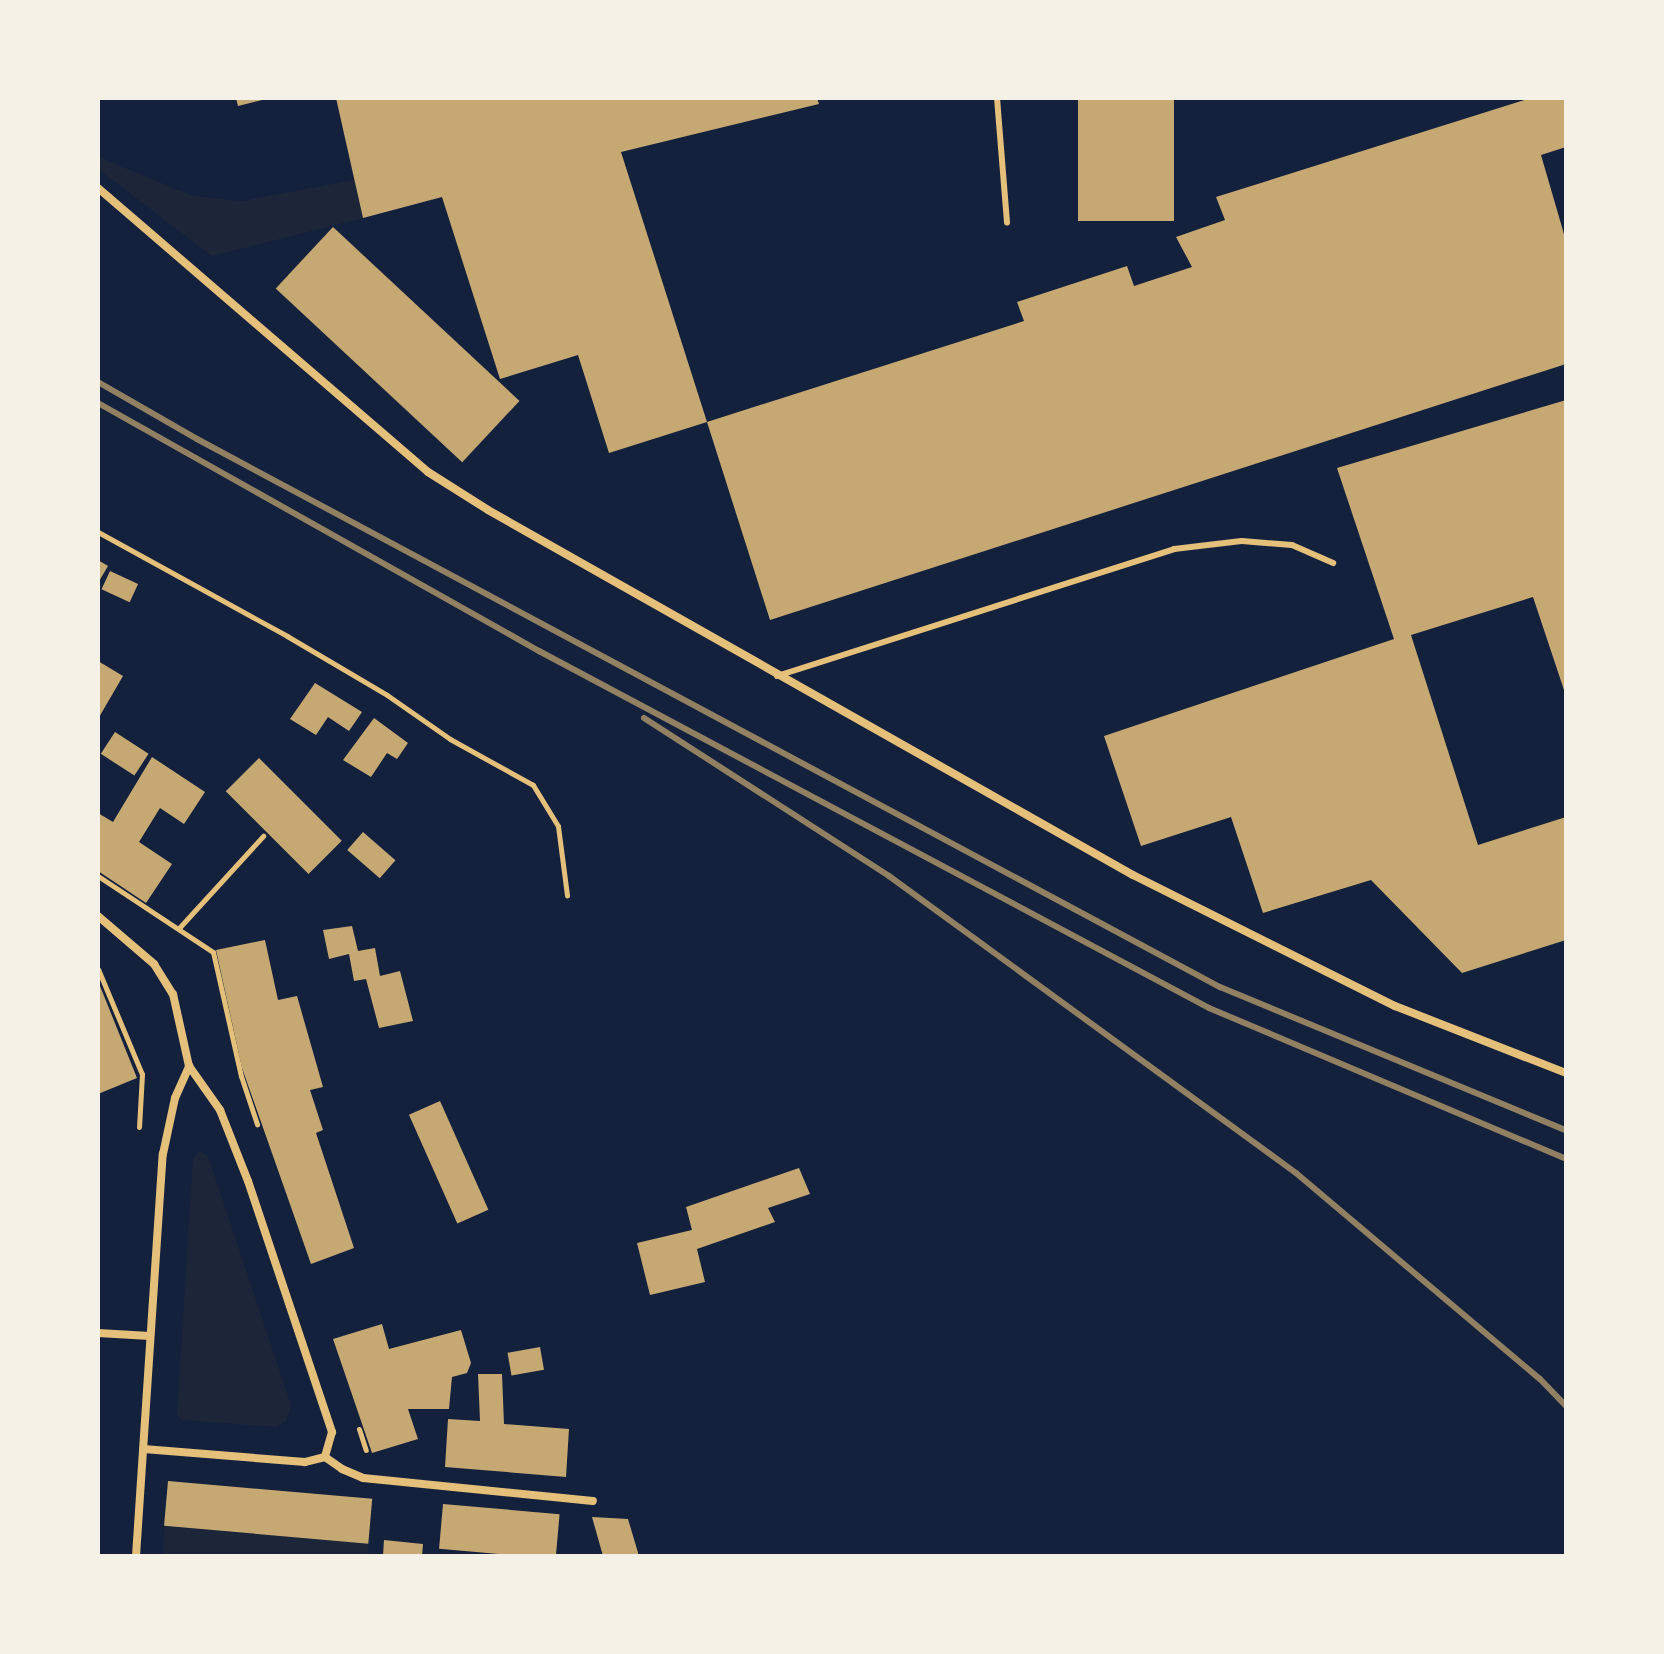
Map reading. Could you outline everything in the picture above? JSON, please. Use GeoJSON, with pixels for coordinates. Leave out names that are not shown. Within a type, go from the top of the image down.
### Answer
{"type":"FeatureCollection","features":[{"type":"Feature","properties":{"kind":"street"},"geometry":{"type":"LineString","coordinates":[[98,188],[428,472],[777,676],[1133,875],[1395,1006],[1566,1073]]}},
{"type":"Feature","properties":{"kind":"street"},"geometry":{"type":"LineString","coordinates":[[98,916],[154,964],[173,994],[189,1066],[220,1110],[248,1181],[332,1432],[325,1457]]}},
{"type":"Feature","properties":{"kind":"street"},"geometry":{"type":"LineString","coordinates":[[136,1556],[163,1154],[175,1098],[189,1066]]}},
{"type":"Feature","properties":{"kind":"street"},"geometry":{"type":"LineString","coordinates":[[98,1333],[150,1336]]}},
{"type":"Feature","properties":{"kind":"street"},"geometry":{"type":"LineString","coordinates":[[144,1449],[305,1462],[325,1457],[363,1478],[593,1501]]}},
{"type":"Feature","properties":{"kind":"lane"},"geometry":{"type":"LineString","coordinates":[[997,98],[1007,223]]}},
{"type":"Feature","properties":{"kind":"lane"},"geometry":{"type":"LineString","coordinates":[[777,676],[1174,549],[1242,541],[1292,545],[1333,563]]}},
{"type":"Feature","properties":{"kind":"path"},"geometry":{"type":"LineString","coordinates":[[98,532],[287,636],[387,695],[450,739],[533,785],[558,826],[567,895]]}},
{"type":"Feature","properties":{"kind":"path"},"geometry":{"type":"LineString","coordinates":[[179,928],[263,836]]}},
{"type":"Feature","properties":{"kind":"path"},"geometry":{"type":"LineString","coordinates":[[98,876],[179,928],[214,956]]}},
{"type":"Feature","properties":{"kind":"path"},"geometry":{"type":"LineString","coordinates":[[98,969],[142,1074],[139,1133]]}},
{"type":"Feature","properties":{"kind":"path"},"geometry":{"type":"LineString","coordinates":[[354,1415],[369,1460]]}},
{"type":"Feature","properties":{"kind":"shaded area"},"geometry":{"type":"Polygon","coordinates":[[[98,157],[193,196],[242,201],[354,180],[363,218],[212,256],[98,169],[98,157]]]}},
{"type":"Feature","properties":{"kind":"shaded area"},"geometry":{"type":"Polygon","coordinates":[[[199,1151],[208,1156],[291,1405],[286,1421],[276,1427],[182,1420],[177,1415],[193,1158],[199,1151]]]}},
{"type":"Feature","properties":{"kind":"shaded area"},"geometry":{"type":"Polygon","coordinates":[[[165,1526],[368,1544],[368,1556],[163,1556],[165,1526]]]}},
{"type":"Feature","properties":{"kind":"building"},"geometry":{"type":"Polygon","coordinates":[[[236,98],[266,98],[266,99],[238,106],[236,98]]]}},
{"type":"Feature","properties":{"kind":"building"},"geometry":{"type":"Polygon","coordinates":[[[336,98],[817,98],[819,104],[621,152],[707,422],[609,453],[578,355],[500,379],[442,197],[363,218],[336,98]]]}},
{"type":"Feature","properties":{"kind":"building"},"geometry":{"type":"Polygon","coordinates":[[[1078,98],[1174,98],[1174,221],[1078,221],[1078,98]]]}},
{"type":"Feature","properties":{"kind":"building"},"geometry":{"type":"Polygon","coordinates":[[[1531,98],[1566,98],[1566,147],[1541,155],[1566,241],[1566,364],[770,620],[707,422],[1024,321],[1017,302],[1127,266],[1134,286],[1192,267],[1176,237],[1225,220],[1216,197],[1531,98]]]}},
{"type":"Feature","properties":{"kind":"building"},"geometry":{"type":"Polygon","coordinates":[[[333,227],[519,401],[462,462],[276,288],[333,227]]]}},
{"type":"Feature","properties":{"kind":"building"},"geometry":{"type":"Polygon","coordinates":[[[1566,400],[1566,696],[1533,597],[1411,635],[1478,845],[1566,817],[1566,940],[1462,973],[1371,880],[1263,913],[1231,817],[1141,846],[1104,736],[1394,639],[1337,468],[1566,400]]]}},
{"type":"Feature","properties":{"kind":"building"},"geometry":{"type":"Polygon","coordinates":[[[98,560],[108,566],[98,583],[98,560]]]}},
{"type":"Feature","properties":{"kind":"building"},"geometry":{"type":"Polygon","coordinates":[[[110,571],[138,584],[130,602],[102,589],[110,571]]]}},
{"type":"Feature","properties":{"kind":"building"},"geometry":{"type":"Polygon","coordinates":[[[98,661],[123,676],[98,719],[98,661]]]}},
{"type":"Feature","properties":{"kind":"building"},"geometry":{"type":"Polygon","coordinates":[[[315,683],[362,712],[349,731],[328,717],[316,735],[290,719],[315,683]]]}},
{"type":"Feature","properties":{"kind":"building"},"geometry":{"type":"Polygon","coordinates":[[[374,718],[408,743],[397,759],[387,753],[371,777],[343,760],[374,718]]]}},
{"type":"Feature","properties":{"kind":"building"},"geometry":{"type":"Polygon","coordinates":[[[115,732],[149,754],[134,776],[101,754],[115,732]]]}},
{"type":"Feature","properties":{"kind":"building"},"geometry":{"type":"Polygon","coordinates":[[[152,757],[205,792],[184,824],[160,808],[139,842],[172,864],[146,903],[98,871],[98,813],[113,822],[152,757]]]}},
{"type":"Feature","properties":{"kind":"building"},"geometry":{"type":"Polygon","coordinates":[[[259,758],[342,841],[308,874],[226,791],[259,758]]]}},
{"type":"Feature","properties":{"kind":"building"},"geometry":{"type":"Polygon","coordinates":[[[363,832],[395,860],[380,878],[347,850],[363,832]]]}},
{"type":"Feature","properties":{"kind":"building"},"geometry":{"type":"Polygon","coordinates":[[[352,926],[358,951],[375,948],[380,976],[400,971],[413,1021],[379,1028],[366,979],[354,981],[349,954],[329,959],[323,930],[352,926]]]}},
{"type":"Feature","properties":{"kind":"building"},"geometry":{"type":"Polygon","coordinates":[[[265,940],[278,1000],[297,996],[323,1087],[310,1090],[323,1130],[316,1133],[354,1248],[311,1264],[242,1068],[216,950],[265,940]]]}},
{"type":"Feature","properties":{"kind":"building"},"geometry":{"type":"Polygon","coordinates":[[[98,981],[137,1078],[98,1094],[98,981]]]}},
{"type":"Feature","properties":{"kind":"building"},"geometry":{"type":"Polygon","coordinates":[[[440,1101],[488,1210],[457,1224],[409,1115],[440,1101]]]}},
{"type":"Feature","properties":{"kind":"building"},"geometry":{"type":"Polygon","coordinates":[[[799,1168],[810,1194],[768,1208],[775,1222],[697,1249],[705,1282],[650,1295],[637,1243],[692,1230],[686,1207],[799,1168]]]}},
{"type":"Feature","properties":{"kind":"building"},"geometry":{"type":"Polygon","coordinates":[[[382,1324],[389,1349],[461,1330],[471,1363],[467,1373],[452,1377],[449,1409],[408,1409],[418,1439],[372,1453],[333,1339],[382,1324]]]}},
{"type":"Feature","properties":{"kind":"building"},"geometry":{"type":"Polygon","coordinates":[[[540,1347],[544,1370],[511,1375],[508,1353],[540,1347]]]}},
{"type":"Feature","properties":{"kind":"building"},"geometry":{"type":"Polygon","coordinates":[[[478,1374],[502,1374],[504,1424],[569,1429],[566,1477],[445,1467],[448,1419],[480,1421],[478,1374]]]}},
{"type":"Feature","properties":{"kind":"building"},"geometry":{"type":"Polygon","coordinates":[[[168,1481],[372,1499],[368,1544],[164,1526],[168,1481]]]}},
{"type":"Feature","properties":{"kind":"building"},"geometry":{"type":"Polygon","coordinates":[[[443,1504],[560,1514],[556,1556],[439,1549],[443,1504]]]}},
{"type":"Feature","properties":{"kind":"building"},"geometry":{"type":"Polygon","coordinates":[[[592,1517],[628,1519],[639,1556],[603,1556],[592,1517]]]}},
{"type":"Feature","properties":{"kind":"building"},"geometry":{"type":"Polygon","coordinates":[[[384,1540],[423,1544],[422,1556],[383,1556],[384,1540]]]}},
{"type":"Feature","properties":{"kind":"railway"},"geometry":{"type":"LineString","coordinates":[[98,382],[197,439],[1220,987],[1566,1130]]}},
{"type":"Feature","properties":{"kind":"railway"},"geometry":{"type":"LineString","coordinates":[[98,403],[539,651],[1209,1008],[1566,1159]]}},
{"type":"Feature","properties":{"kind":"railway"},"geometry":{"type":"LineString","coordinates":[[644,718],[889,876],[1296,1173],[1540,1379],[1566,1406]]}}]}
